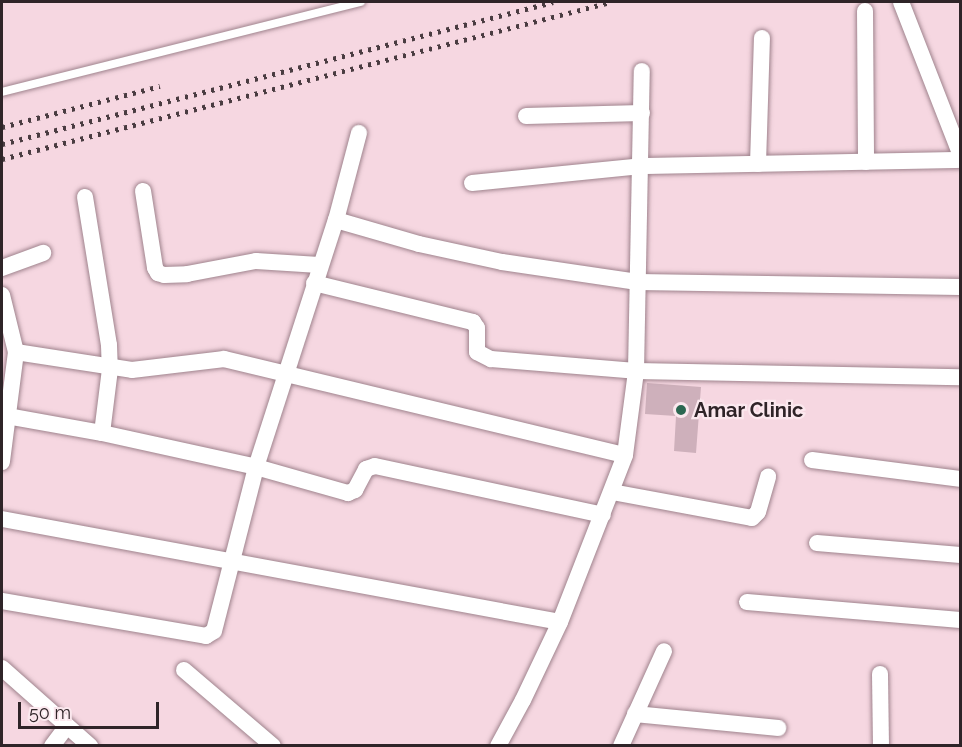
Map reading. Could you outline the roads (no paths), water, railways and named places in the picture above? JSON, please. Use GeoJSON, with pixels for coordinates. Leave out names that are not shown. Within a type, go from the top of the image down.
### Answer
{"type":"FeatureCollection","features":[{"type":"Feature","properties":{"kind":"street"},"geometry":{"type":"LineString","coordinates":[[901,2],[960,153]]}},
{"type":"Feature","properties":{"kind":"street"},"geometry":{"type":"LineString","coordinates":[[865,10],[866,162]]}},
{"type":"Feature","properties":{"kind":"street"},"geometry":{"type":"LineString","coordinates":[[758,164],[762,38]]}},
{"type":"Feature","properties":{"kind":"street"},"geometry":{"type":"LineString","coordinates":[[498,746],[560,622],[625,455],[636,372],[642,71]]}},
{"type":"Feature","properties":{"kind":"street"},"geometry":{"type":"LineString","coordinates":[[526,116],[642,113]]}},
{"type":"Feature","properties":{"kind":"street"},"geometry":{"type":"LineString","coordinates":[[2,601],[208,636],[214,631],[256,467],[319,265],[336,220],[359,134]]}},
{"type":"Feature","properties":{"kind":"street"},"geometry":{"type":"LineString","coordinates":[[472,183],[641,166],[960,160]]}},
{"type":"Feature","properties":{"kind":"street"},"geometry":{"type":"LineString","coordinates":[[143,191],[155,268],[158,273],[180,275],[256,261],[319,265]]}},
{"type":"Feature","properties":{"kind":"street"},"geometry":{"type":"LineString","coordinates":[[85,196],[106,318],[110,369],[102,433]]}},
{"type":"Feature","properties":{"kind":"street"},"geometry":{"type":"LineString","coordinates":[[336,220],[419,244],[502,262],[638,282],[960,287]]}},
{"type":"Feature","properties":{"kind":"street"},"geometry":{"type":"LineString","coordinates":[[2,268],[43,253]]}},
{"type":"Feature","properties":{"kind":"street"},"geometry":{"type":"LineString","coordinates":[[314,283],[473,322],[477,328],[477,352],[484,357],[636,372],[960,377]]}},
{"type":"Feature","properties":{"kind":"street"},"geometry":{"type":"LineString","coordinates":[[2,295],[7,334],[16,352],[7,394],[2,462]]}},
{"type":"Feature","properties":{"kind":"street"},"geometry":{"type":"LineString","coordinates":[[16,352],[110,369],[150,369],[224,358],[625,455]]}},
{"type":"Feature","properties":{"kind":"street"},"geometry":{"type":"LineString","coordinates":[[7,416],[102,433],[256,467],[348,493],[355,490],[366,469],[375,466],[603,515]]}},
{"type":"Feature","properties":{"kind":"street"},"geometry":{"type":"LineString","coordinates":[[812,460],[960,479]]}},
{"type":"Feature","properties":{"kind":"street"},"geometry":{"type":"LineString","coordinates":[[612,492],[752,518],[758,512],[768,477]]}},
{"type":"Feature","properties":{"kind":"street"},"geometry":{"type":"LineString","coordinates":[[2,519],[560,622]]}},
{"type":"Feature","properties":{"kind":"street"},"geometry":{"type":"LineString","coordinates":[[817,543],[960,555]]}},
{"type":"Feature","properties":{"kind":"street"},"geometry":{"type":"LineString","coordinates":[[747,602],[960,620]]}},
{"type":"Feature","properties":{"kind":"street"},"geometry":{"type":"LineString","coordinates":[[621,746],[664,651]]}},
{"type":"Feature","properties":{"kind":"street"},"geometry":{"type":"LineString","coordinates":[[2,668],[90,746]]}},
{"type":"Feature","properties":{"kind":"street"},"geometry":{"type":"LineString","coordinates":[[184,670],[273,746]]}},
{"type":"Feature","properties":{"kind":"street"},"geometry":{"type":"LineString","coordinates":[[880,674],[881,746]]}},
{"type":"Feature","properties":{"kind":"street"},"geometry":{"type":"LineString","coordinates":[[635,714],[778,728]]}},
{"type":"Feature","properties":{"kind":"street"},"geometry":{"type":"LineString","coordinates":[[52,746],[68,726]]}},
{"type":"Feature","properties":{"kind":"lane"},"geometry":{"type":"LineString","coordinates":[[2,92],[361,2]]}},
{"type":"Feature","properties":{"kind":"railway"},"geometry":{"type":"LineString","coordinates":[[2,144],[553,2]]}},
{"type":"Feature","properties":{"kind":"railway"},"geometry":{"type":"LineString","coordinates":[[2,159],[611,2]]}},
{"type":"Feature","properties":{"kind":"railway"},"geometry":{"type":"LineString","coordinates":[[2,127],[160,86]]}},
{"type":"Feature","properties":{"kind":"place","name":"Amar Clinic"},"geometry":{"type":"Point","coordinates":[681,410]}}]}
